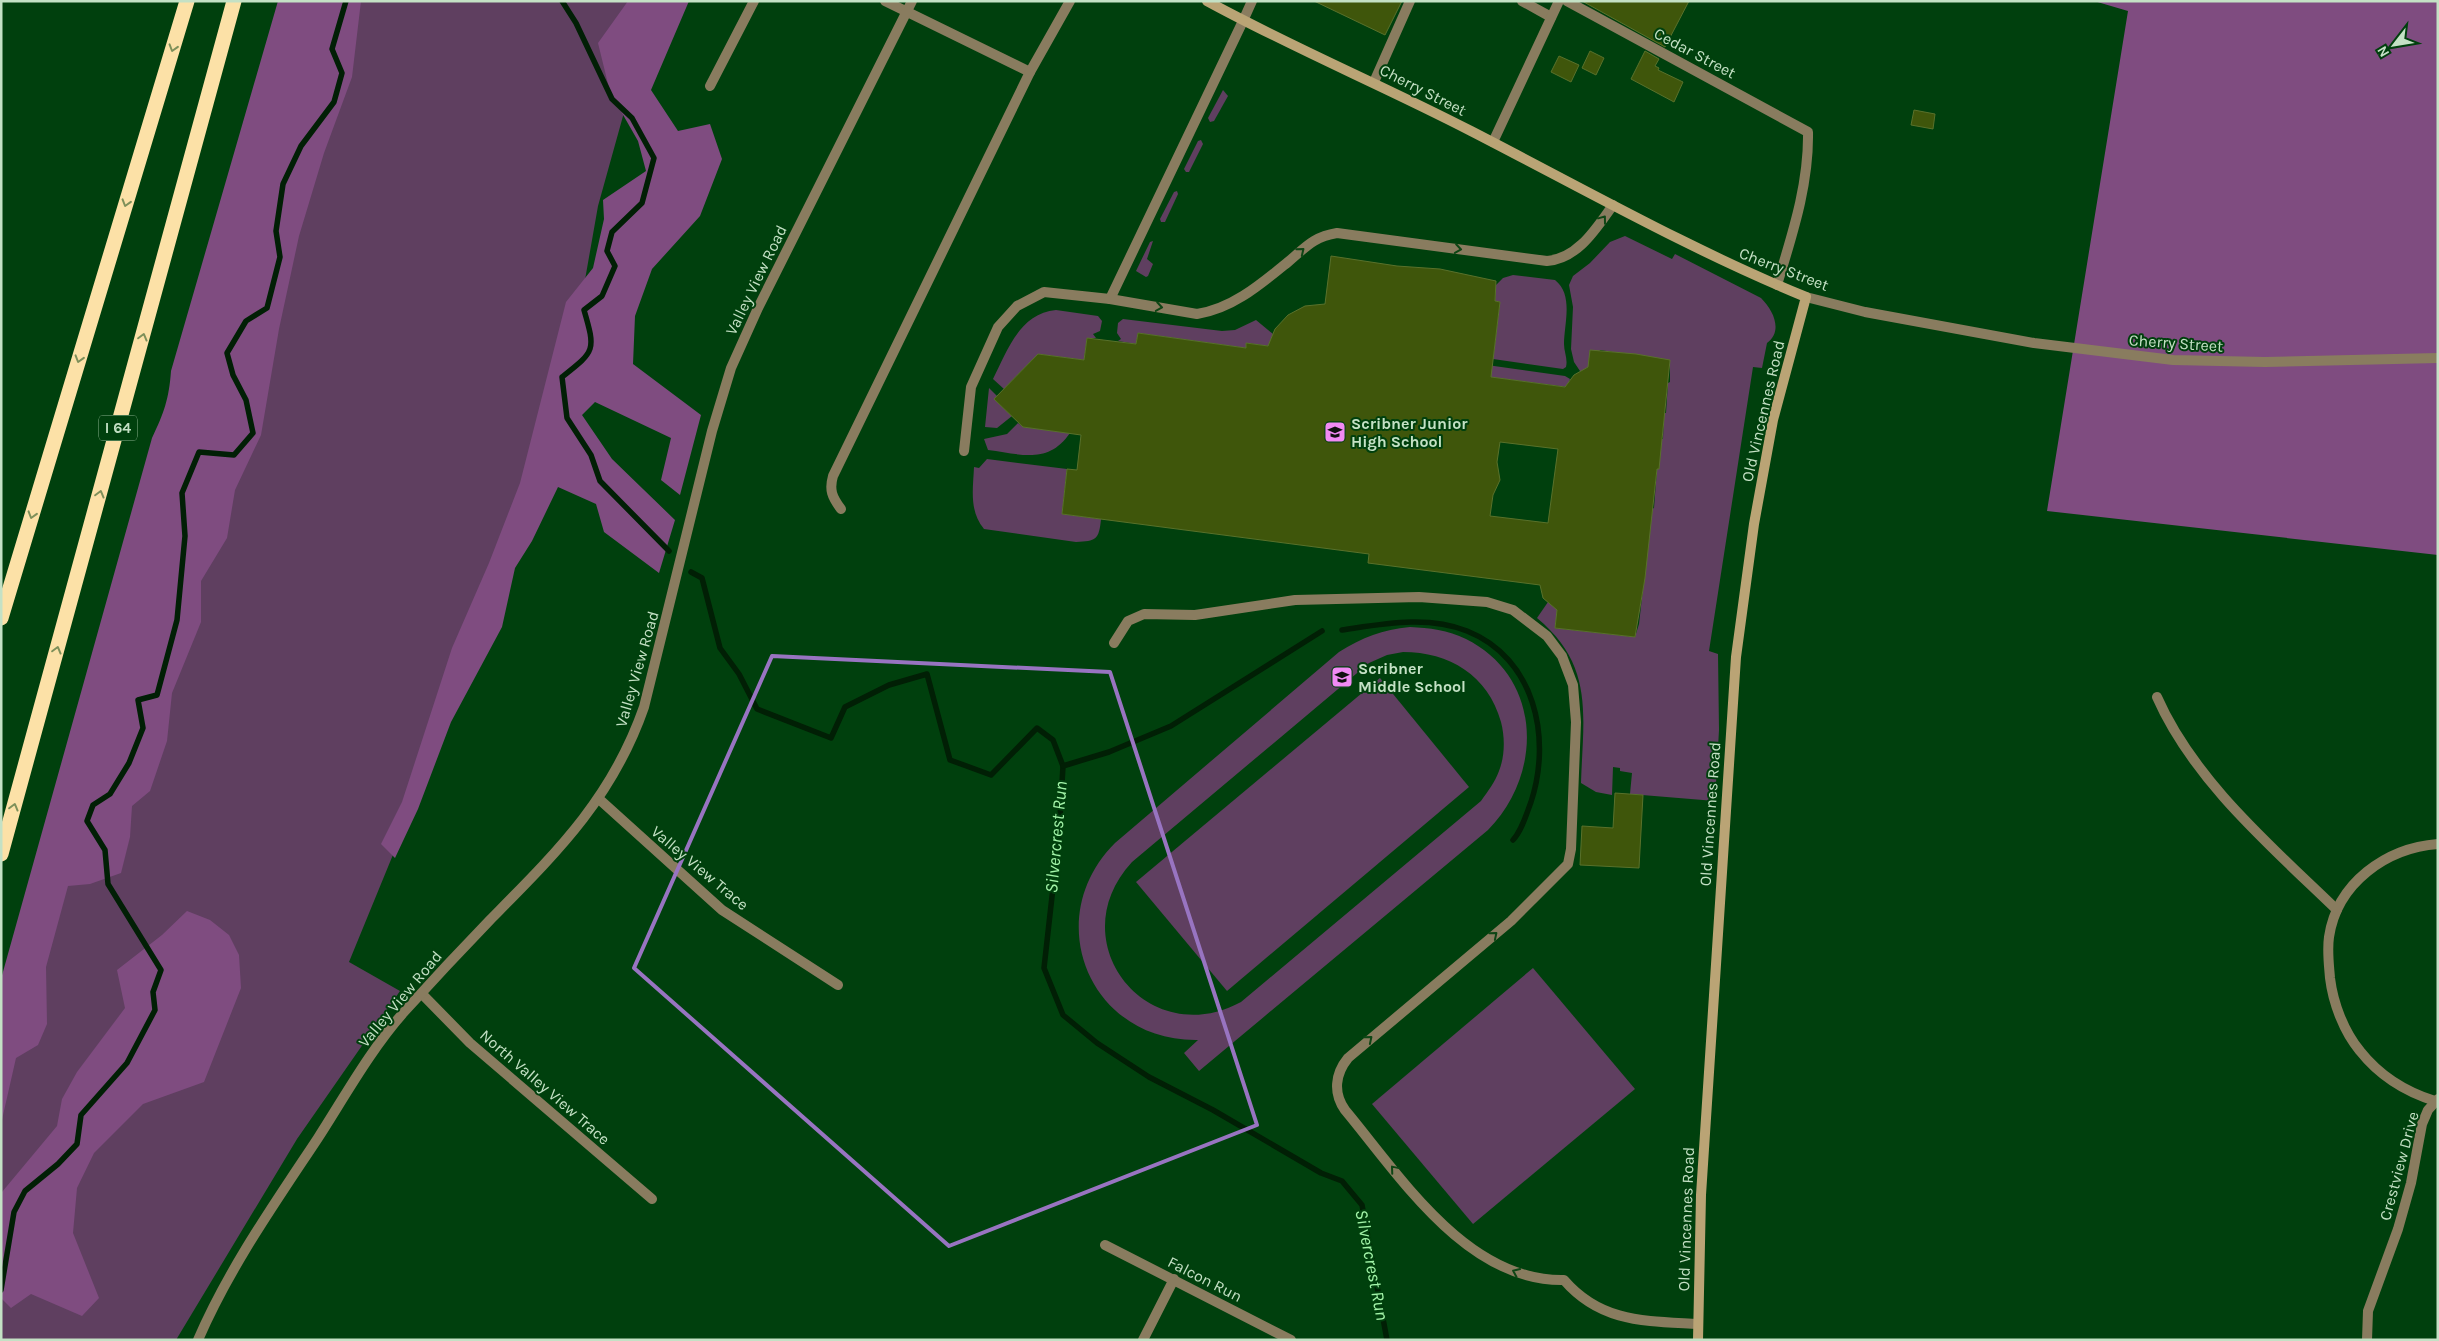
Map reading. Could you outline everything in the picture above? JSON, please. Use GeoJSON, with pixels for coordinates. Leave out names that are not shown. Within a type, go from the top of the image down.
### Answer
{"type":"FeatureCollection","features":[{"type":"Feature","properties":{"kind":"highway"},"geometry":{"type":"LineString","coordinates":[[1,618],[187,1]]}},
{"type":"Feature","properties":{"kind":"highway","name":"I 64"},"geometry":{"type":"LineString","coordinates":[[1,854],[234,1]]}},
{"type":"Feature","properties":{"kind":"street"},"geometry":{"type":"LineString","coordinates":[[710,86],[754,1]]}},
{"type":"Feature","properties":{"kind":"street"},"geometry":{"type":"LineString","coordinates":[[885,1],[1030,72]]}},
{"type":"Feature","properties":{"kind":"street","name":"Valley View Road"},"geometry":{"type":"LineString","coordinates":[[198,1340],[232,1274],[266,1216],[382,1040],[447,964],[554,855],[599,799],[626,753],[644,707],[712,431],[731,368],[758,308],[912,1]]}},
{"type":"Feature","properties":{"kind":"street"},"geometry":{"type":"LineString","coordinates":[[841,509],[829,488],[833,476],[1030,72],[1070,1]]}},
{"type":"Feature","properties":{"kind":"street","name":"Cherry Street"},"geometry":{"type":"LineString","coordinates":[[1206,1],[1243,21],[1374,82],[1493,142],[1717,259],[1806,297],[1865,312],[2034,343],[2173,360],[2265,362],[2438,358]]}},
{"type":"Feature","properties":{"kind":"street"},"geometry":{"type":"LineString","coordinates":[[1110,299],[1252,1]]}},
{"type":"Feature","properties":{"kind":"street"},"geometry":{"type":"LineString","coordinates":[[1374,82],[1410,1]]}},
{"type":"Feature","properties":{"kind":"street"},"geometry":{"type":"LineString","coordinates":[[1522,1],[1551,17]]}},
{"type":"Feature","properties":{"kind":"street"},"geometry":{"type":"LineString","coordinates":[[1493,142],[1559,1]]}},
{"type":"Feature","properties":{"kind":"street","name":"Cedar Street"},"geometry":{"type":"LineString","coordinates":[[1567,1],[1808,132],[1809,155],[1797,221],[1777,285]]}},
{"type":"Feature","properties":{"kind":"street"},"geometry":{"type":"LineString","coordinates":[[964,451],[971,387],[998,327],[1017,306],[1044,292],[1110,299],[1197,314],[1211,312],[1255,289],[1321,236],[1337,233],[1558,260],[1584,242],[1613,205]]}},
{"type":"Feature","properties":{"kind":"street","name":"Old Vincennes Road"},"geometry":{"type":"LineString","coordinates":[[1698,1340],[1701,1195],[1736,657],[1754,524],[1773,420],[1806,297]]}},
{"type":"Feature","properties":{"kind":"street"},"geometry":{"type":"LineString","coordinates":[[1114,643],[1128,621],[1144,614],[1195,615],[1295,600],[1419,596],[1487,602],[1513,610],[1547,636],[1562,656],[1573,685],[1576,722],[1571,849],[1568,864],[1511,921],[1353,1052],[1340,1069],[1336,1086],[1338,1098],[1345,1110],[1446,1230],[1476,1252],[1542,1281],[1564,1280],[1588,1303],[1620,1316],[1646,1321],[1698,1324]]}},
{"type":"Feature","properties":{"kind":"street"},"geometry":{"type":"LineString","coordinates":[[2157,697],[2168,723],[2226,801],[2336,910]]}},
{"type":"Feature","properties":{"kind":"street","name":"Valley View Trace"},"geometry":{"type":"LineString","coordinates":[[599,799],[722,910],[838,985]]}},
{"type":"Feature","properties":{"kind":"street","name":"Crestview Drive"},"geometry":{"type":"LineString","coordinates":[[2367,1340],[2368,1311],[2409,1192],[2422,1124],[2436,1100],[2399,1085],[2372,1064],[2358,1050],[2339,1013],[2332,994],[2328,954],[2329,937],[2336,910],[2347,891],[2371,867],[2403,850],[2438,844]]}},
{"type":"Feature","properties":{"kind":"street","name":"North Valley View Trace"},"geometry":{"type":"LineString","coordinates":[[422,994],[470,1043],[652,1200]]}},
{"type":"Feature","properties":{"kind":"street","name":"Falcon Run"},"geometry":{"type":"LineString","coordinates":[[1105,1246],[1174,1279],[1291,1340]]}},
{"type":"Feature","properties":{"kind":"street"},"geometry":{"type":"LineString","coordinates":[[1143,1340],[1174,1279]]}},
{"type":"Feature","properties":{"kind":"highlighted area"},"geometry":{"type":"Polygon","coordinates":[[[772,656],[1110,672],[1257,1125],[949,1246],[634,968],[772,656]]]}},
{"type":"Feature","properties":{"kind":"shaded area"},"geometry":{"type":"Polygon","coordinates":[[[278,1],[361,1],[352,77],[324,153],[299,236],[279,329],[261,435],[235,490],[227,538],[201,581],[201,622],[172,693],[167,741],[150,791],[132,806],[130,837],[121,873],[90,884],[68,886],[46,967],[47,1024],[38,1045],[16,1058],[1,1124],[1,979],[152,438],[165,406],[171,371],[278,1]]]}},
{"type":"Feature","properties":{"kind":"shaded area"},"geometry":{"type":"Polygon","coordinates":[[[300,1],[655,1],[598,206],[552,467],[349,962],[400,991],[297,1139],[176,1340],[1,1340],[1,1038],[300,1]]]}},
{"type":"Feature","properties":{"kind":"shaded area"},"geometry":{"type":"Polygon","coordinates":[[[628,1],[689,1],[651,90],[678,131],[710,124],[722,159],[700,216],[652,269],[635,316],[633,364],[701,415],[680,495],[661,480],[671,438],[595,402],[582,415],[612,459],[675,520],[659,573],[604,532],[596,504],[558,487],[532,541],[515,568],[502,627],[451,722],[418,809],[395,858],[381,844],[402,802],[452,648],[489,563],[520,483],[566,302],[593,268],[604,219],[603,200],[646,171],[638,141],[610,92],[598,43],[628,1]]]}},
{"type":"Feature","properties":{"kind":"shaded area"},"geometry":{"type":"Polygon","coordinates":[[[2094,1],[2438,1],[2438,555],[2047,511],[2128,11],[2094,1]]]}},
{"type":"Feature","properties":{"kind":"shaded area"},"geometry":{"type":"Polygon","coordinates":[[[1223,90],[1228,96],[1214,121],[1210,122],[1208,118],[1223,90]]]}},
{"type":"Feature","properties":{"kind":"shaded area"},"geometry":{"type":"Polygon","coordinates":[[[1201,140],[1203,144],[1189,172],[1186,172],[1184,169],[1198,141],[1201,140]]]}},
{"type":"Feature","properties":{"kind":"shaded area"},"geometry":{"type":"Polygon","coordinates":[[[1177,191],[1178,194],[1165,222],[1161,222],[1160,219],[1174,192],[1177,191]]]}},
{"type":"Feature","properties":{"kind":"shaded area"},"geometry":{"type":"Polygon","coordinates":[[[1625,236],[1672,259],[1675,254],[1761,298],[1770,309],[1776,327],[1775,333],[1767,343],[1762,368],[1753,367],[1709,651],[1718,654],[1719,730],[1715,801],[1630,794],[1632,773],[1620,771],[1620,768],[1613,767],[1612,795],[1596,792],[1581,783],[1583,714],[1582,693],[1577,674],[1569,655],[1556,636],[1537,618],[1548,602],[1558,607],[1555,628],[1635,637],[1639,624],[1652,509],[1654,508],[1657,469],[1659,469],[1660,439],[1663,439],[1664,413],[1666,413],[1668,383],[1670,382],[1670,361],[1600,350],[1588,371],[1580,371],[1574,362],[1571,349],[1573,307],[1569,285],[1573,276],[1590,263],[1610,242],[1625,236]]]}},
{"type":"Feature","properties":{"kind":"shaded area"},"geometry":{"type":"Polygon","coordinates":[[[1153,241],[1147,259],[1153,264],[1146,277],[1136,271],[1150,242],[1153,241]]]}},
{"type":"Feature","properties":{"kind":"shaded area"},"geometry":{"type":"Polygon","coordinates":[[[1513,275],[1555,280],[1561,286],[1567,310],[1564,344],[1566,367],[1563,369],[1493,359],[1500,302],[1495,301],[1496,285],[1503,278],[1513,275]]]}},
{"type":"Feature","properties":{"kind":"shaded area"},"geometry":{"type":"Polygon","coordinates":[[[1056,310],[1098,316],[1102,321],[1100,331],[1093,334],[1096,338],[1087,338],[1084,360],[1038,354],[1004,389],[993,379],[1016,335],[1033,318],[1056,310]]]}},
{"type":"Feature","properties":{"kind":"shaded area"},"geometry":{"type":"Polygon","coordinates":[[[1123,319],[1222,331],[1235,330],[1256,320],[1273,334],[1271,340],[1291,349],[1247,343],[1246,348],[1138,333],[1136,344],[1118,341],[1121,339],[1117,333],[1118,323],[1123,319]]]}},
{"type":"Feature","properties":{"kind":"shaded area"},"geometry":{"type":"Polygon","coordinates":[[[1487,365],[1565,376],[1570,379],[1567,387],[1482,376],[1487,365]]]}},
{"type":"Feature","properties":{"kind":"shaded area"},"geometry":{"type":"Polygon","coordinates":[[[989,388],[997,396],[994,399],[1012,416],[997,428],[985,427],[989,388]]]}},
{"type":"Feature","properties":{"kind":"shaded area"},"geometry":{"type":"Polygon","coordinates":[[[1018,423],[1023,427],[1070,433],[1053,450],[1043,453],[1023,455],[988,450],[984,439],[1007,434],[1018,423]]]}},
{"type":"Feature","properties":{"kind":"shaded area"},"geometry":{"type":"Polygon","coordinates":[[[987,459],[1067,469],[1062,514],[1101,519],[1099,531],[1095,538],[1076,542],[984,529],[979,522],[974,507],[973,483],[974,467],[979,468],[987,459]]]}},
{"type":"Feature","properties":{"kind":"shaded area"},"geometry":{"type":"Polygon","coordinates":[[[1400,628],[1431,629],[1466,639],[1491,656],[1509,677],[1521,701],[1526,727],[1526,755],[1519,781],[1506,807],[1488,830],[1199,1071],[1184,1053],[1198,1040],[1160,1035],[1129,1021],[1104,999],[1088,971],[1079,939],[1081,906],[1092,873],[1115,843],[1339,652],[1373,635],[1400,628]],[[1403,652],[1387,655],[1369,663],[1132,862],[1112,893],[1105,924],[1110,954],[1124,981],[1146,1001],[1174,1013],[1206,1014],[1241,1002],[1481,801],[1497,775],[1503,753],[1504,740],[1501,722],[1495,705],[1487,691],[1464,669],[1436,656],[1403,652]]]}},
{"type":"Feature","properties":{"kind":"shaded area"},"geometry":{"type":"Polygon","coordinates":[[[1380,678],[1469,787],[1227,991],[1136,882],[1380,678]]]}},
{"type":"Feature","properties":{"kind":"shaded area"},"geometry":{"type":"Polygon","coordinates":[[[187,911],[210,920],[229,935],[239,955],[241,988],[204,1082],[143,1104],[94,1153],[77,1188],[73,1233],[99,1298],[82,1316],[31,1294],[11,1308],[1,1298],[2,1192],[57,1126],[62,1099],[77,1072],[125,1008],[117,970],[162,935],[187,911]]]}},
{"type":"Feature","properties":{"kind":"shaded area"},"geometry":{"type":"Polygon","coordinates":[[[1533,968],[1635,1089],[1473,1224],[1372,1104],[1533,968]]]}},
{"type":"Feature","properties":{"kind":"building"},"geometry":{"type":"Polygon","coordinates":[[[1314,1],[1402,1],[1385,35],[1314,1]]]}},
{"type":"Feature","properties":{"kind":"building"},"geometry":{"type":"Polygon","coordinates":[[[1582,1],[1689,1],[1665,47],[1582,1]]]}},
{"type":"Feature","properties":{"kind":"building"},"geometry":{"type":"Polygon","coordinates":[[[1590,51],[1604,58],[1596,75],[1582,68],[1590,51]]]}},
{"type":"Feature","properties":{"kind":"building"},"geometry":{"type":"Polygon","coordinates":[[[1645,51],[1659,59],[1655,66],[1659,68],[1658,70],[1683,82],[1674,102],[1631,79],[1645,51]]]}},
{"type":"Feature","properties":{"kind":"building"},"geometry":{"type":"Polygon","coordinates":[[[1559,56],[1579,65],[1571,82],[1551,72],[1559,56]]]}},
{"type":"Feature","properties":{"kind":"building"},"geometry":{"type":"Polygon","coordinates":[[[1914,110],[1935,114],[1933,129],[1911,125],[1914,110]]]}},
{"type":"Feature","properties":{"kind":"building"},"geometry":{"type":"Polygon","coordinates":[[[1331,256],[1397,266],[1440,269],[1496,281],[1495,301],[1500,302],[1491,377],[1565,387],[1574,375],[1588,367],[1590,350],[1636,354],[1670,360],[1659,469],[1657,469],[1645,578],[1635,637],[1555,628],[1557,610],[1543,598],[1540,585],[1368,563],[1369,554],[1062,514],[1067,469],[1077,470],[1081,435],[1023,427],[994,399],[1038,354],[1084,360],[1087,338],[1136,344],[1138,333],[1246,348],[1246,343],[1268,346],[1275,329],[1288,315],[1305,306],[1325,304],[1331,256]],[[1500,442],[1497,462],[1500,480],[1493,495],[1490,516],[1548,523],[1558,449],[1500,442]]]}},
{"type":"Feature","properties":{"kind":"building"},"geometry":{"type":"Polygon","coordinates":[[[1615,793],[1643,795],[1639,868],[1580,865],[1582,826],[1613,828],[1615,793]]]}},
{"type":"Feature","properties":{"kind":"waterway"},"geometry":{"type":"LineString","coordinates":[[1,1290],[14,1212],[25,1191],[58,1164],[77,1144],[81,1115],[127,1063],[155,1010],[153,992],[161,970],[108,884],[105,850],[87,821],[93,805],[110,794],[129,763],[143,728],[138,700],[157,695],[177,620],[185,536],[182,493],[199,452],[234,455],[253,433],[246,400],[233,375],[227,353],[246,321],[267,308],[280,257],[276,231],[283,184],[301,146],[334,102],[342,73],[332,49],[346,1]]}},
{"type":"Feature","properties":{"kind":"waterway","name":"Silvercrest Run"},"geometry":{"type":"LineString","coordinates":[[562,1],[576,23],[612,99],[632,118],[654,158],[642,203],[612,232],[607,251],[615,266],[602,296],[584,310],[590,334],[590,349],[587,355],[562,377],[567,418],[591,455],[600,481],[669,551]]}},
{"type":"Feature","properties":{"kind":"waterway","name":"Silvercrest Run"},"geometry":{"type":"LineString","coordinates":[[691,572],[702,578],[720,648],[739,674],[757,709],[831,738],[845,707],[889,685],[927,674],[950,760],[991,775],[1037,728],[1053,740],[1063,766],[1059,834],[1044,968],[1063,1015],[1097,1043],[1149,1077],[1213,1110],[1321,1173],[1342,1181],[1362,1205],[1387,1340]]}},
{"type":"Feature","properties":{"kind":"waterway"},"geometry":{"type":"LineString","coordinates":[[1342,630],[1405,622],[1436,623],[1467,631],[1490,643],[1509,660],[1523,680],[1532,703],[1538,727],[1539,752],[1537,777],[1531,802],[1521,827],[1513,840]]}},
{"type":"Feature","properties":{"kind":"waterway"},"geometry":{"type":"LineString","coordinates":[[1063,766],[1109,752],[1171,726],[1322,631]]}},
{"type":"Feature","properties":{"kind":"place","name":"Scribner Junior High School"},"geometry":{"type":"Point","coordinates":[1335,432]}},
{"type":"Feature","properties":{"kind":"place","name":"Scribner Middle School"},"geometry":{"type":"Point","coordinates":[1342,677]}}]}
